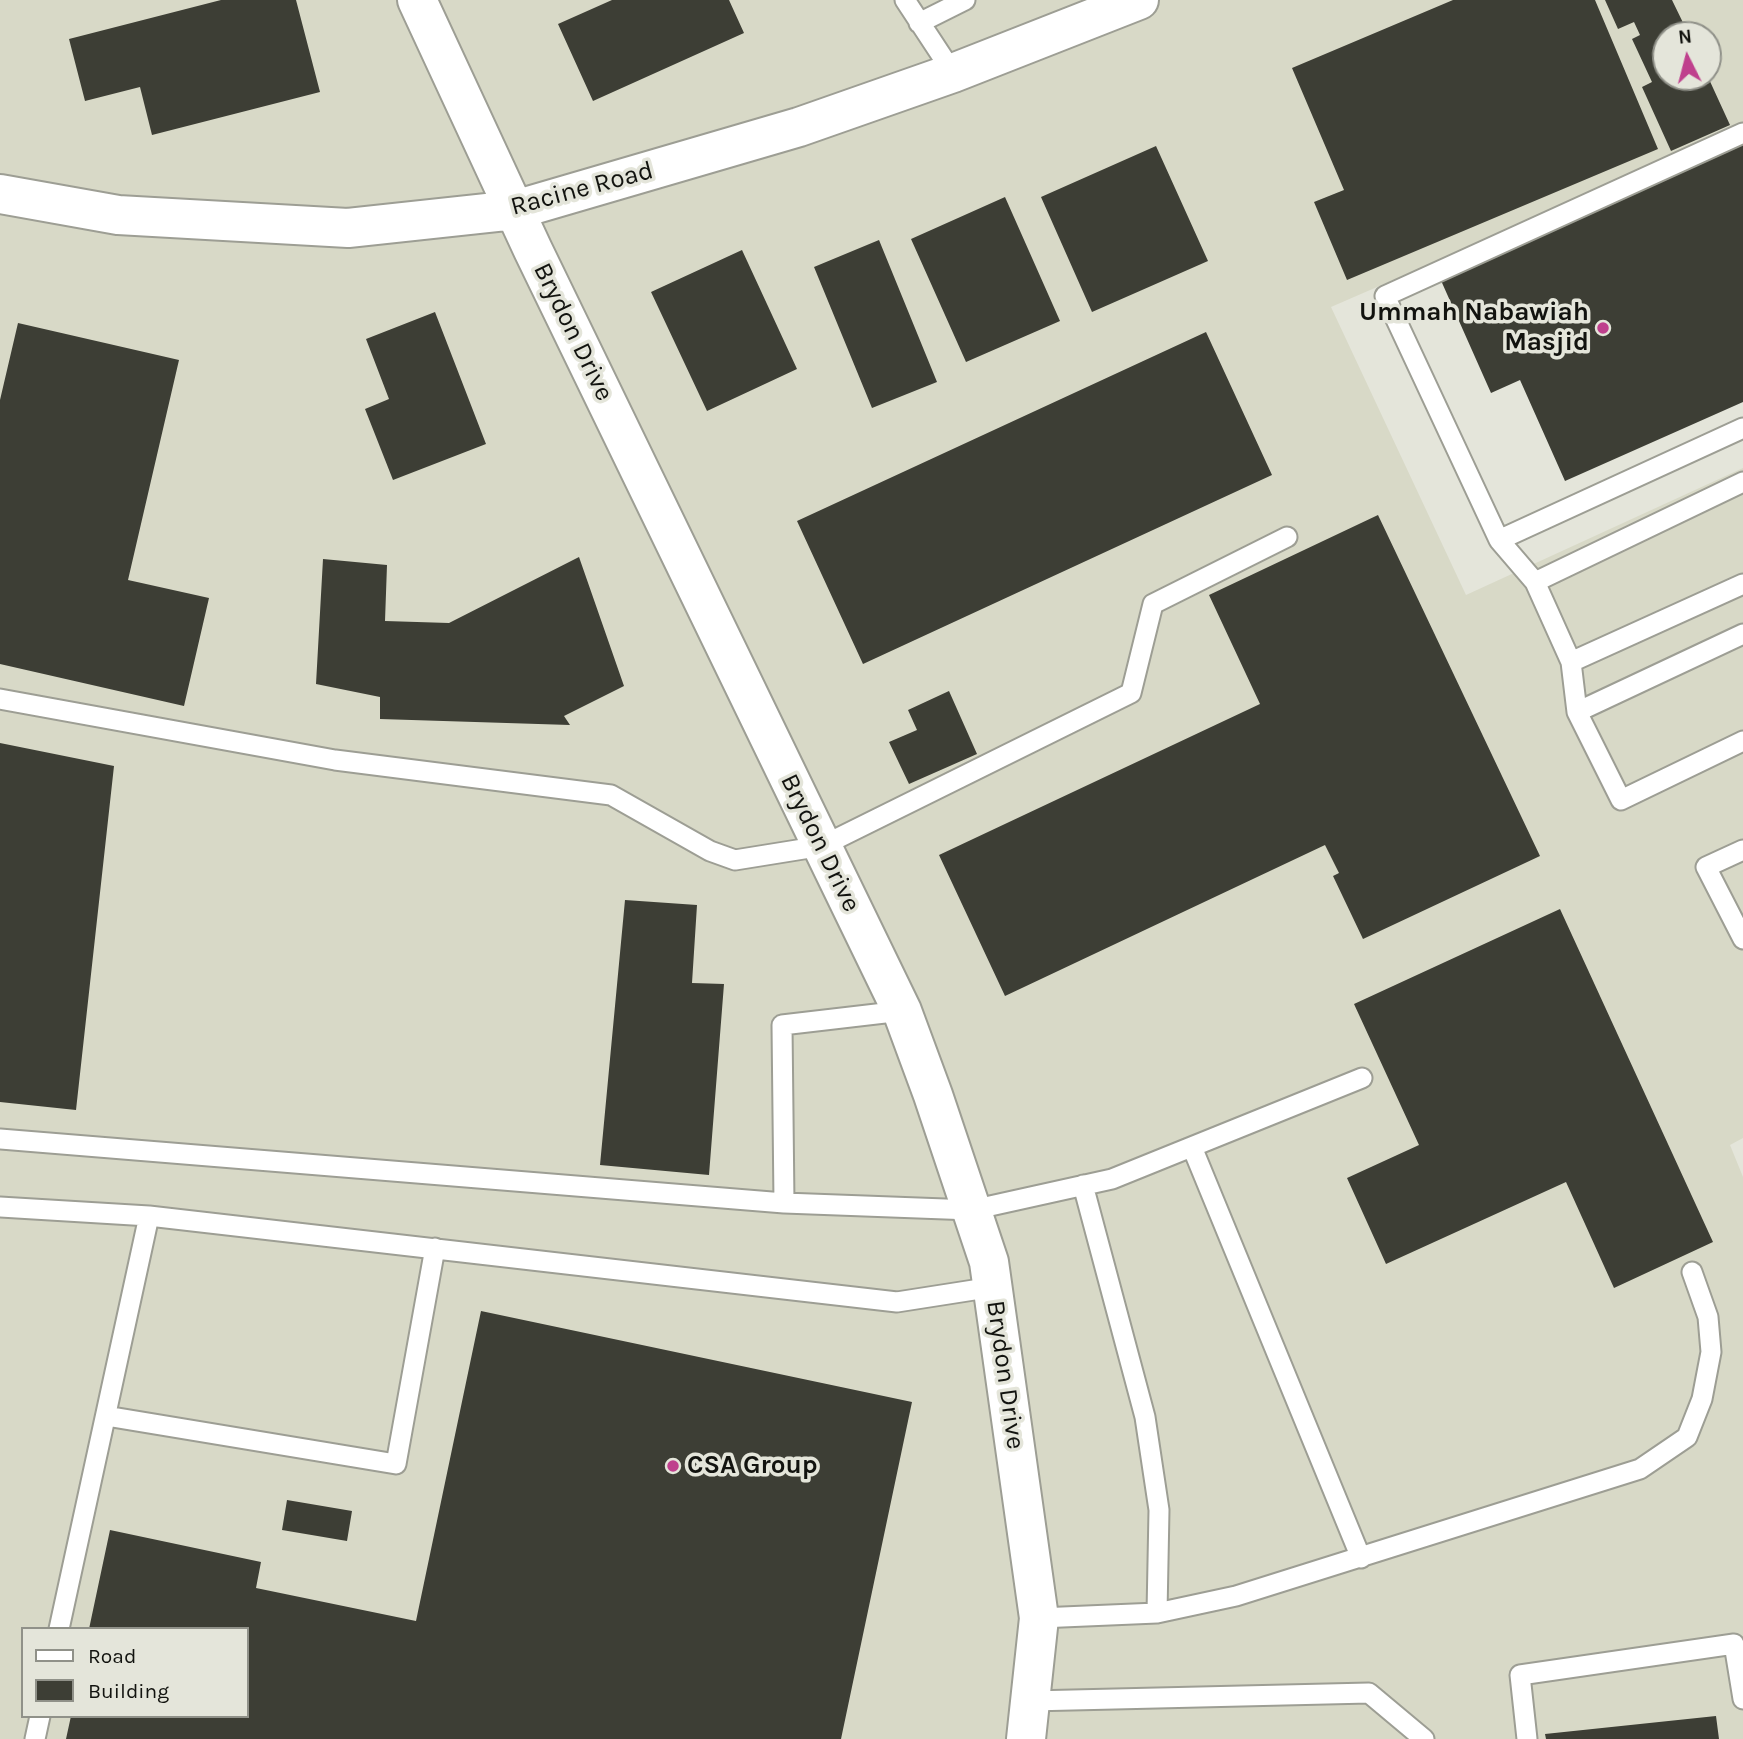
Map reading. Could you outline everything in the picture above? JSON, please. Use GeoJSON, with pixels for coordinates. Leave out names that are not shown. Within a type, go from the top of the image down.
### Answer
{"type":"FeatureCollection","features":[{"type":"Feature","properties":{"kind":"street","name":"Brydon Drive"},"geometry":{"type":"LineString","coordinates":[[417,0],[515,210],[902,1011],[972,1210],[989,1262],[1039,1618],[1026,1739]]}},
{"type":"Feature","properties":{"kind":"street","name":"Racine Road"},"geometry":{"type":"LineString","coordinates":[[0,194],[118,215],[348,228],[515,210],[799,127],[953,73],[1139,0]]}},
{"type":"Feature","properties":{"kind":"lane"},"geometry":{"type":"LineString","coordinates":[[905,0],[953,73]]}},
{"type":"Feature","properties":{"kind":"lane"},"geometry":{"type":"LineString","coordinates":[[919,23],[965,0]]}},
{"type":"Feature","properties":{"kind":"lane"},"geometry":{"type":"LineString","coordinates":[[1743,133],[1384,296],[1499,540],[1535,582],[1571,662],[1577,712],[1621,800],[1743,741]]}},
{"type":"Feature","properties":{"kind":"lane"},"geometry":{"type":"LineString","coordinates":[[1499,540],[1743,428]]}},
{"type":"Feature","properties":{"kind":"lane"},"geometry":{"type":"LineString","coordinates":[[1535,582],[1743,482]]}},
{"type":"Feature","properties":{"kind":"lane"},"geometry":{"type":"LineString","coordinates":[[0,699],[335,760],[611,795],[710,851],[735,860],[822,846],[1131,693],[1153,604],[1287,537]]}},
{"type":"Feature","properties":{"kind":"lane"},"geometry":{"type":"LineString","coordinates":[[1571,662],[1743,584]]}},
{"type":"Feature","properties":{"kind":"lane"},"geometry":{"type":"LineString","coordinates":[[1577,712],[1743,634]]}},
{"type":"Feature","properties":{"kind":"lane"},"geometry":{"type":"LineString","coordinates":[[1743,850],[1706,867],[1743,939]]}},
{"type":"Feature","properties":{"kind":"lane"},"geometry":{"type":"LineString","coordinates":[[784,1203],[782,1025],[902,1011]]}},
{"type":"Feature","properties":{"kind":"lane"},"geometry":{"type":"LineString","coordinates":[[0,1139],[483,1181],[784,1203],[972,1210],[1112,1178],[1362,1078]]}},
{"type":"Feature","properties":{"kind":"lane"},"geometry":{"type":"LineString","coordinates":[[1192,1147],[1361,1558]]}},
{"type":"Feature","properties":{"kind":"lane"},"geometry":{"type":"LineString","coordinates":[[1083,1185],[1145,1417],[1159,1510],[1157,1613]]}},
{"type":"Feature","properties":{"kind":"lane"},"geometry":{"type":"LineString","coordinates":[[0,1207],[149,1216],[897,1302],[993,1287]]}},
{"type":"Feature","properties":{"kind":"lane"},"geometry":{"type":"LineString","coordinates":[[59,1627],[149,1216]]}},
{"type":"Feature","properties":{"kind":"lane"},"geometry":{"type":"LineString","coordinates":[[106,1416],[396,1464],[435,1248]]}},
{"type":"Feature","properties":{"kind":"lane"},"geometry":{"type":"LineString","coordinates":[[1039,1618],[1157,1613],[1236,1596],[1640,1469],[1687,1437],[1702,1399],[1710,1352],[1708,1317],[1692,1272]]}},
{"type":"Feature","properties":{"kind":"lane"},"geometry":{"type":"LineString","coordinates":[[1527,1739],[1520,1675],[1734,1644],[1743,1699]]}},
{"type":"Feature","properties":{"kind":"lane"},"geometry":{"type":"LineString","coordinates":[[1030,1701],[1369,1693],[1424,1739]]}},
{"type":"Feature","properties":{"kind":"lane"},"geometry":{"type":"LineString","coordinates":[[35,1739],[40,1718]]}},
{"type":"Feature","properties":{"kind":"shaded area"},"geometry":{"type":"Polygon","coordinates":[[[0,0],[1743,0],[1743,128],[1331,307],[1466,595],[1743,468],[1743,1138],[1730,1145],[1743,1177],[1743,1739],[0,1739],[0,0]]]}},
{"type":"Feature","properties":{"kind":"building"},"geometry":{"type":"Polygon","coordinates":[[[221,0],[296,0],[320,92],[152,135],[140,87],[85,101],[69,39],[221,0]]]}},
{"type":"Feature","properties":{"kind":"building"},"geometry":{"type":"Polygon","coordinates":[[[612,0],[729,0],[744,33],[593,101],[558,24],[612,0]]]}},
{"type":"Feature","properties":{"kind":"building"},"geometry":{"type":"Polygon","coordinates":[[[1453,0],[1595,0],[1658,149],[1347,280],[1314,202],[1344,190],[1292,68],[1453,0]]]}},
{"type":"Feature","properties":{"kind":"building"},"geometry":{"type":"Polygon","coordinates":[[[1605,0],[1672,0],[1682,21],[1652,21],[1652,82],[1632,39],[1640,35],[1634,22],[1618,29],[1605,0]]]}},
{"type":"Feature","properties":{"kind":"building"},"geometry":{"type":"Polygon","coordinates":[[[1652,82],[1652,91],[1714,91],[1730,125],[1671,151],[1642,87],[1652,82]]]}},
{"type":"Feature","properties":{"kind":"building","name":"Ummah Nabawiah Masjid"},"geometry":{"type":"Polygon","coordinates":[[[1743,141],[1743,402],[1565,481],[1520,380],[1491,393],[1439,276],[1743,141]]]}},
{"type":"Feature","properties":{"kind":"building"},"geometry":{"type":"Polygon","coordinates":[[[1156,146],[1208,261],[1092,312],[1041,197],[1156,146]]]}},
{"type":"Feature","properties":{"kind":"building"},"geometry":{"type":"Polygon","coordinates":[[[1005,197],[1060,321],[966,362],[911,239],[1005,197]]]}},
{"type":"Feature","properties":{"kind":"building"},"geometry":{"type":"Polygon","coordinates":[[[879,240],[937,382],[872,408],[814,267],[879,240]]]}},
{"type":"Feature","properties":{"kind":"building"},"geometry":{"type":"Polygon","coordinates":[[[742,250],[797,369],[707,411],[651,292],[742,250]]]}},
{"type":"Feature","properties":{"kind":"building"},"geometry":{"type":"Polygon","coordinates":[[[435,312],[486,444],[393,480],[365,409],[389,399],[366,339],[435,312]]]}},
{"type":"Feature","properties":{"kind":"building"},"geometry":{"type":"Polygon","coordinates":[[[18,323],[179,360],[128,580],[209,598],[184,706],[0,664],[0,400],[18,323]]]}},
{"type":"Feature","properties":{"kind":"building"},"geometry":{"type":"Polygon","coordinates":[[[1206,332],[1272,475],[863,664],[797,521],[1206,332]]]}},
{"type":"Feature","properties":{"kind":"building"},"geometry":{"type":"Polygon","coordinates":[[[1378,515],[1540,856],[1363,939],[1333,876],[1339,873],[1325,845],[1005,996],[939,855],[1260,704],[1209,595],[1378,515]]]}},
{"type":"Feature","properties":{"kind":"building"},"geometry":{"type":"Polygon","coordinates":[[[579,557],[624,686],[564,716],[570,725],[380,719],[380,697],[316,684],[323,559],[387,565],[385,621],[449,623],[579,557]]]}},
{"type":"Feature","properties":{"kind":"building"},"geometry":{"type":"Polygon","coordinates":[[[949,691],[977,754],[909,784],[889,742],[917,730],[908,710],[949,691]]]}},
{"type":"Feature","properties":{"kind":"building"},"geometry":{"type":"Polygon","coordinates":[[[0,743],[114,766],[76,1110],[0,1102],[0,743]]]}},
{"type":"Feature","properties":{"kind":"building"},"geometry":{"type":"Polygon","coordinates":[[[625,900],[697,905],[692,983],[724,984],[709,1175],[600,1165],[625,900]]]}},
{"type":"Feature","properties":{"kind":"building"},"geometry":{"type":"Polygon","coordinates":[[[1560,909],[1713,1242],[1614,1288],[1566,1182],[1386,1264],[1347,1178],[1419,1145],[1354,1004],[1560,909]]]}},
{"type":"Feature","properties":{"kind":"building","name":"CSA Group"},"geometry":{"type":"Polygon","coordinates":[[[481,1311],[912,1402],[841,1739],[66,1739],[71,1718],[248,1718],[248,1627],[89,1627],[110,1530],[261,1562],[256,1588],[416,1621],[481,1311]]]}},
{"type":"Feature","properties":{"kind":"building"},"geometry":{"type":"Polygon","coordinates":[[[287,1500],[352,1511],[347,1541],[282,1530],[287,1500]]]}},
{"type":"Feature","properties":{"kind":"building"},"geometry":{"type":"Polygon","coordinates":[[[1716,1716],[1719,1739],[1546,1739],[1545,1734],[1716,1716]]]}},
{"type":"Feature","properties":{"kind":"place","name":"Ummah Nabawiah Masjid"},"geometry":{"type":"Point","coordinates":[1603,328]}},
{"type":"Feature","properties":{"kind":"place","name":"CSA Group"},"geometry":{"type":"Point","coordinates":[673,1466]}}]}
